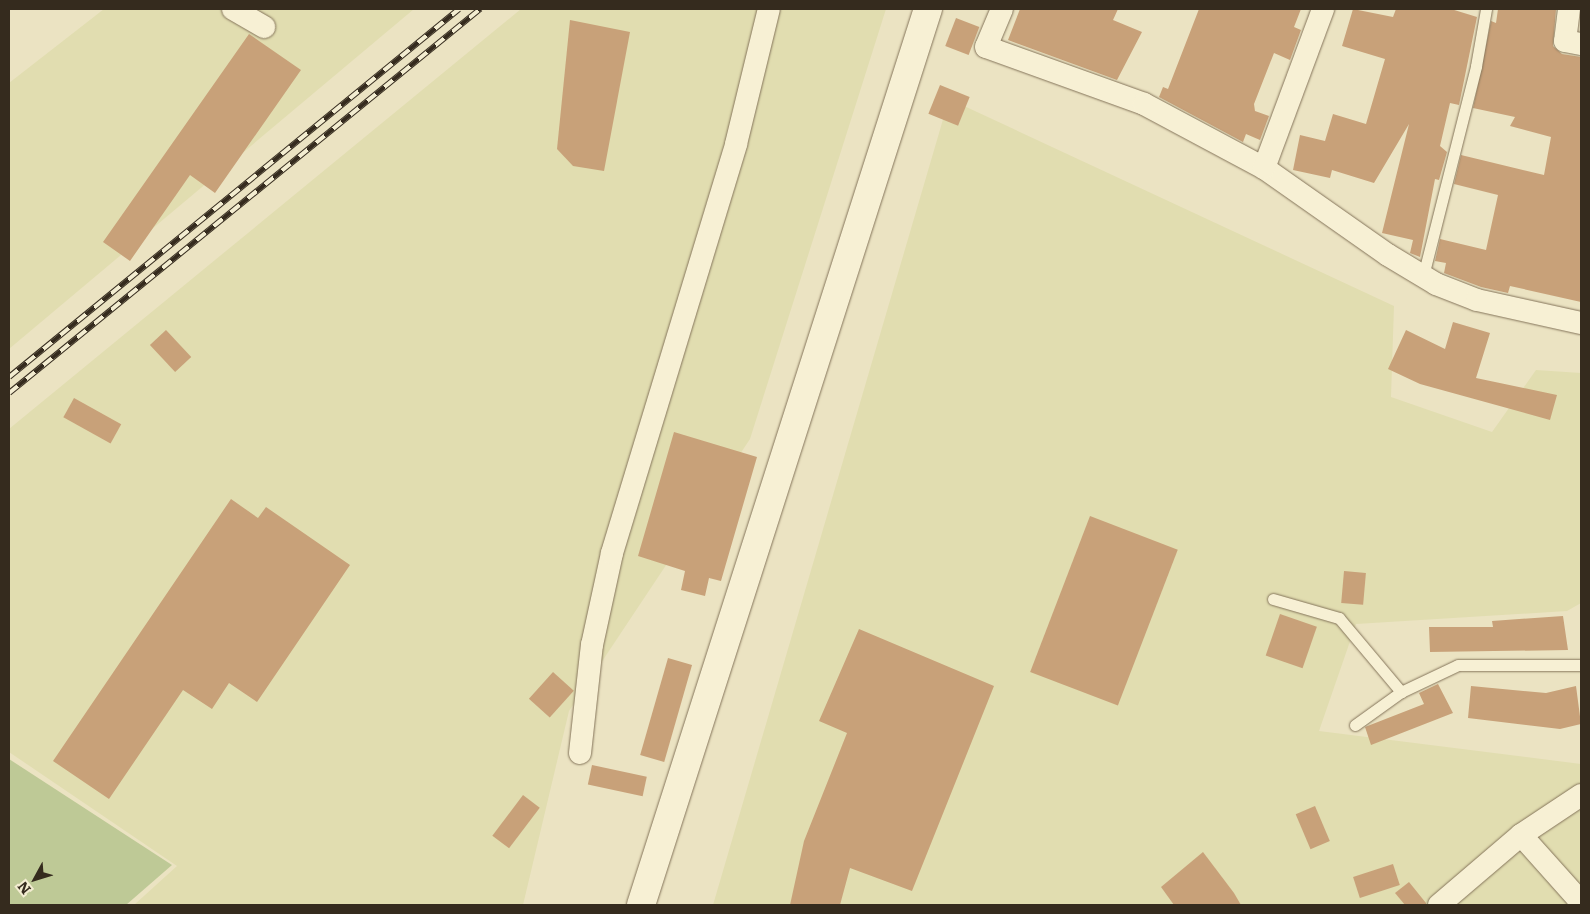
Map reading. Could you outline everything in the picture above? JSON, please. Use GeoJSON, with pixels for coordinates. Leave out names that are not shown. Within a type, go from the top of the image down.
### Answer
{"type":"FeatureCollection","features":[{"type":"Feature","properties":{"kind":"street"},"geometry":{"type":"LineString","coordinates":[[233,9],[264,27]]}},
{"type":"Feature","properties":{"kind":"street"},"geometry":{"type":"LineString","coordinates":[[580,753],[592,644],[612,553],[736,144],[769,9]]}},
{"type":"Feature","properties":{"kind":"street"},"geometry":{"type":"LineString","coordinates":[[641,905],[928,9]]}},
{"type":"Feature","properties":{"kind":"street"},"geometry":{"type":"LineString","coordinates":[[1002,9],[986,47],[1144,104],[1264,168],[1423,276],[1477,300],[1581,323]]}},
{"type":"Feature","properties":{"kind":"street"},"geometry":{"type":"LineString","coordinates":[[1264,168],[1323,9]]}},
{"type":"Feature","properties":{"kind":"street"},"geometry":{"type":"LineString","coordinates":[[1569,9],[1565,41],[1581,44]]}},
{"type":"Feature","properties":{"kind":"street"},"geometry":{"type":"LineString","coordinates":[[1439,905],[1521,835],[1581,794]]}},
{"type":"Feature","properties":{"kind":"street"},"geometry":{"type":"LineString","coordinates":[[1521,835],[1581,902]]}},
{"type":"Feature","properties":{"kind":"lane"},"geometry":{"type":"LineString","coordinates":[[1423,276],[1476,66],[1486,9]]}},
{"type":"Feature","properties":{"kind":"lane"},"geometry":{"type":"LineString","coordinates":[[1273,599],[1339,618],[1401,692]]}},
{"type":"Feature","properties":{"kind":"lane"},"geometry":{"type":"LineString","coordinates":[[1355,726],[1401,692],[1458,665],[1581,665]]}},
{"type":"Feature","properties":{"kind":"shaded area"},"geometry":{"type":"Polygon","coordinates":[[[104,9],[414,9],[9,349],[9,83],[104,9]]]}},
{"type":"Feature","properties":{"kind":"shaded area"},"geometry":{"type":"Polygon","coordinates":[[[521,9],[886,9],[750,439],[569,711],[523,905],[134,905],[177,866],[9,752],[9,429],[521,9]]]}},
{"type":"Feature","properties":{"kind":"shaded area"},"geometry":{"type":"Polygon","coordinates":[[[949,99],[1394,306],[1391,397],[1492,432],[1536,370],[1581,373],[1581,603],[1567,611],[1356,624],[1319,731],[1581,764],[1581,905],[713,905],[949,99]]]}},
{"type":"Feature","properties":{"kind":"green space"},"geometry":{"type":"Polygon","coordinates":[[[9,759],[172,865],[126,905],[9,905],[9,759]]]}},
{"type":"Feature","properties":{"kind":"building"},"geometry":{"type":"Polygon","coordinates":[[[1020,9],[1118,9],[1113,20],[1142,32],[1117,80],[1008,40],[1020,9]]]}},
{"type":"Feature","properties":{"kind":"building"},"geometry":{"type":"Polygon","coordinates":[[[1199,9],[1301,9],[1294,27],[1301,30],[1290,60],[1274,53],[1254,104],[1255,111],[1269,116],[1260,140],[1246,134],[1243,142],[1159,97],[1163,87],[1168,89],[1199,9]]]}},
{"type":"Feature","properties":{"kind":"building"},"geometry":{"type":"Polygon","coordinates":[[[1353,9],[1393,17],[1396,9],[1451,9],[1477,17],[1459,105],[1450,103],[1440,146],[1447,152],[1439,180],[1435,179],[1420,257],[1410,253],[1413,240],[1382,233],[1409,124],[1374,183],[1332,170],[1330,178],[1293,170],[1300,135],[1325,141],[1333,114],[1366,124],[1385,59],[1342,46],[1353,9]]]}},
{"type":"Feature","properties":{"kind":"building"},"geometry":{"type":"Polygon","coordinates":[[[1498,9],[1556,9],[1553,46],[1562,54],[1581,57],[1581,302],[1510,286],[1508,293],[1481,287],[1444,273],[1446,263],[1435,261],[1440,239],[1486,250],[1498,195],[1454,184],[1461,155],[1544,175],[1551,137],[1510,126],[1515,117],[1473,108],[1491,21],[1496,23],[1498,9]]]}},
{"type":"Feature","properties":{"kind":"building"},"geometry":{"type":"Polygon","coordinates":[[[956,18],[979,27],[969,55],[945,46],[956,18]]]}},
{"type":"Feature","properties":{"kind":"building"},"geometry":{"type":"Polygon","coordinates":[[[570,20],[630,32],[604,171],[573,166],[557,149],[570,20]]]}},
{"type":"Feature","properties":{"kind":"building"},"geometry":{"type":"Polygon","coordinates":[[[249,34],[301,70],[215,193],[190,175],[130,261],[103,242],[249,34]]]}},
{"type":"Feature","properties":{"kind":"building"},"geometry":{"type":"Polygon","coordinates":[[[940,85],[970,97],[958,126],[928,114],[940,85]]]}},
{"type":"Feature","properties":{"kind":"building"},"geometry":{"type":"Polygon","coordinates":[[[1453,322],[1490,333],[1476,378],[1557,395],[1550,420],[1420,384],[1388,369],[1406,330],[1445,349],[1453,322]]]}},
{"type":"Feature","properties":{"kind":"building"},"geometry":{"type":"Polygon","coordinates":[[[166,330],[191,357],[175,372],[150,345],[166,330]]]}},
{"type":"Feature","properties":{"kind":"building"},"geometry":{"type":"Polygon","coordinates":[[[74,398],[121,424],[111,443],[63,417],[74,398]]]}},
{"type":"Feature","properties":{"kind":"building"},"geometry":{"type":"Polygon","coordinates":[[[674,432],[757,457],[721,581],[709,578],[705,596],[681,590],[685,571],[638,556],[674,432]]]}},
{"type":"Feature","properties":{"kind":"building"},"geometry":{"type":"Polygon","coordinates":[[[231,499],[258,518],[266,507],[350,565],[257,702],[229,683],[212,709],[183,690],[109,799],[53,761],[231,499]]]}},
{"type":"Feature","properties":{"kind":"building"},"geometry":{"type":"Polygon","coordinates":[[[1090,516],[1178,550],[1118,706],[1030,672],[1090,516]]]}},
{"type":"Feature","properties":{"kind":"building"},"geometry":{"type":"Polygon","coordinates":[[[1344,571],[1366,573],[1363,605],[1341,603],[1344,571]]]}},
{"type":"Feature","properties":{"kind":"building"},"geometry":{"type":"Polygon","coordinates":[[[1280,614],[1317,627],[1303,668],[1266,656],[1280,614]]]}},
{"type":"Feature","properties":{"kind":"building"},"geometry":{"type":"Polygon","coordinates":[[[1563,616],[1568,650],[1430,652],[1429,627],[1493,627],[1492,621],[1563,616]]]}},
{"type":"Feature","properties":{"kind":"building"},"geometry":{"type":"Polygon","coordinates":[[[859,629],[994,686],[912,891],[850,868],[840,905],[790,905],[804,841],[847,733],[819,721],[859,629]]]}},
{"type":"Feature","properties":{"kind":"building"},"geometry":{"type":"Polygon","coordinates":[[[668,658],[692,665],[664,762],[640,755],[668,658]]]}},
{"type":"Feature","properties":{"kind":"building"},"geometry":{"type":"Polygon","coordinates":[[[553,672],[574,691],[550,717],[529,699],[553,672]]]}},
{"type":"Feature","properties":{"kind":"building"},"geometry":{"type":"Polygon","coordinates":[[[1438,684],[1453,713],[1371,745],[1365,727],[1424,704],[1419,693],[1438,684]]]}},
{"type":"Feature","properties":{"kind":"building"},"geometry":{"type":"Polygon","coordinates":[[[1471,686],[1546,693],[1576,686],[1581,724],[1560,729],[1468,718],[1471,686]]]}},
{"type":"Feature","properties":{"kind":"building"},"geometry":{"type":"Polygon","coordinates":[[[592,765],[647,777],[643,796],[588,785],[592,765]]]}},
{"type":"Feature","properties":{"kind":"building"},"geometry":{"type":"Polygon","coordinates":[[[523,795],[540,808],[509,848],[492,836],[523,795]]]}},
{"type":"Feature","properties":{"kind":"building"},"geometry":{"type":"Polygon","coordinates":[[[1315,806],[1330,841],[1311,849],[1296,814],[1315,806]]]}},
{"type":"Feature","properties":{"kind":"building"},"geometry":{"type":"Polygon","coordinates":[[[1203,852],[1241,905],[1174,905],[1161,887],[1203,852]]]}},
{"type":"Feature","properties":{"kind":"building"},"geometry":{"type":"Polygon","coordinates":[[[1393,864],[1400,885],[1360,898],[1353,877],[1393,864]]]}},
{"type":"Feature","properties":{"kind":"building"},"geometry":{"type":"Polygon","coordinates":[[[1409,882],[1426,905],[1405,905],[1395,893],[1409,882]]]}},
{"type":"Feature","properties":{"kind":"railway"},"geometry":{"type":"LineString","coordinates":[[9,377],[459,9]]}},
{"type":"Feature","properties":{"kind":"railway"},"geometry":{"type":"LineString","coordinates":[[9,393],[480,9]]}}]}
